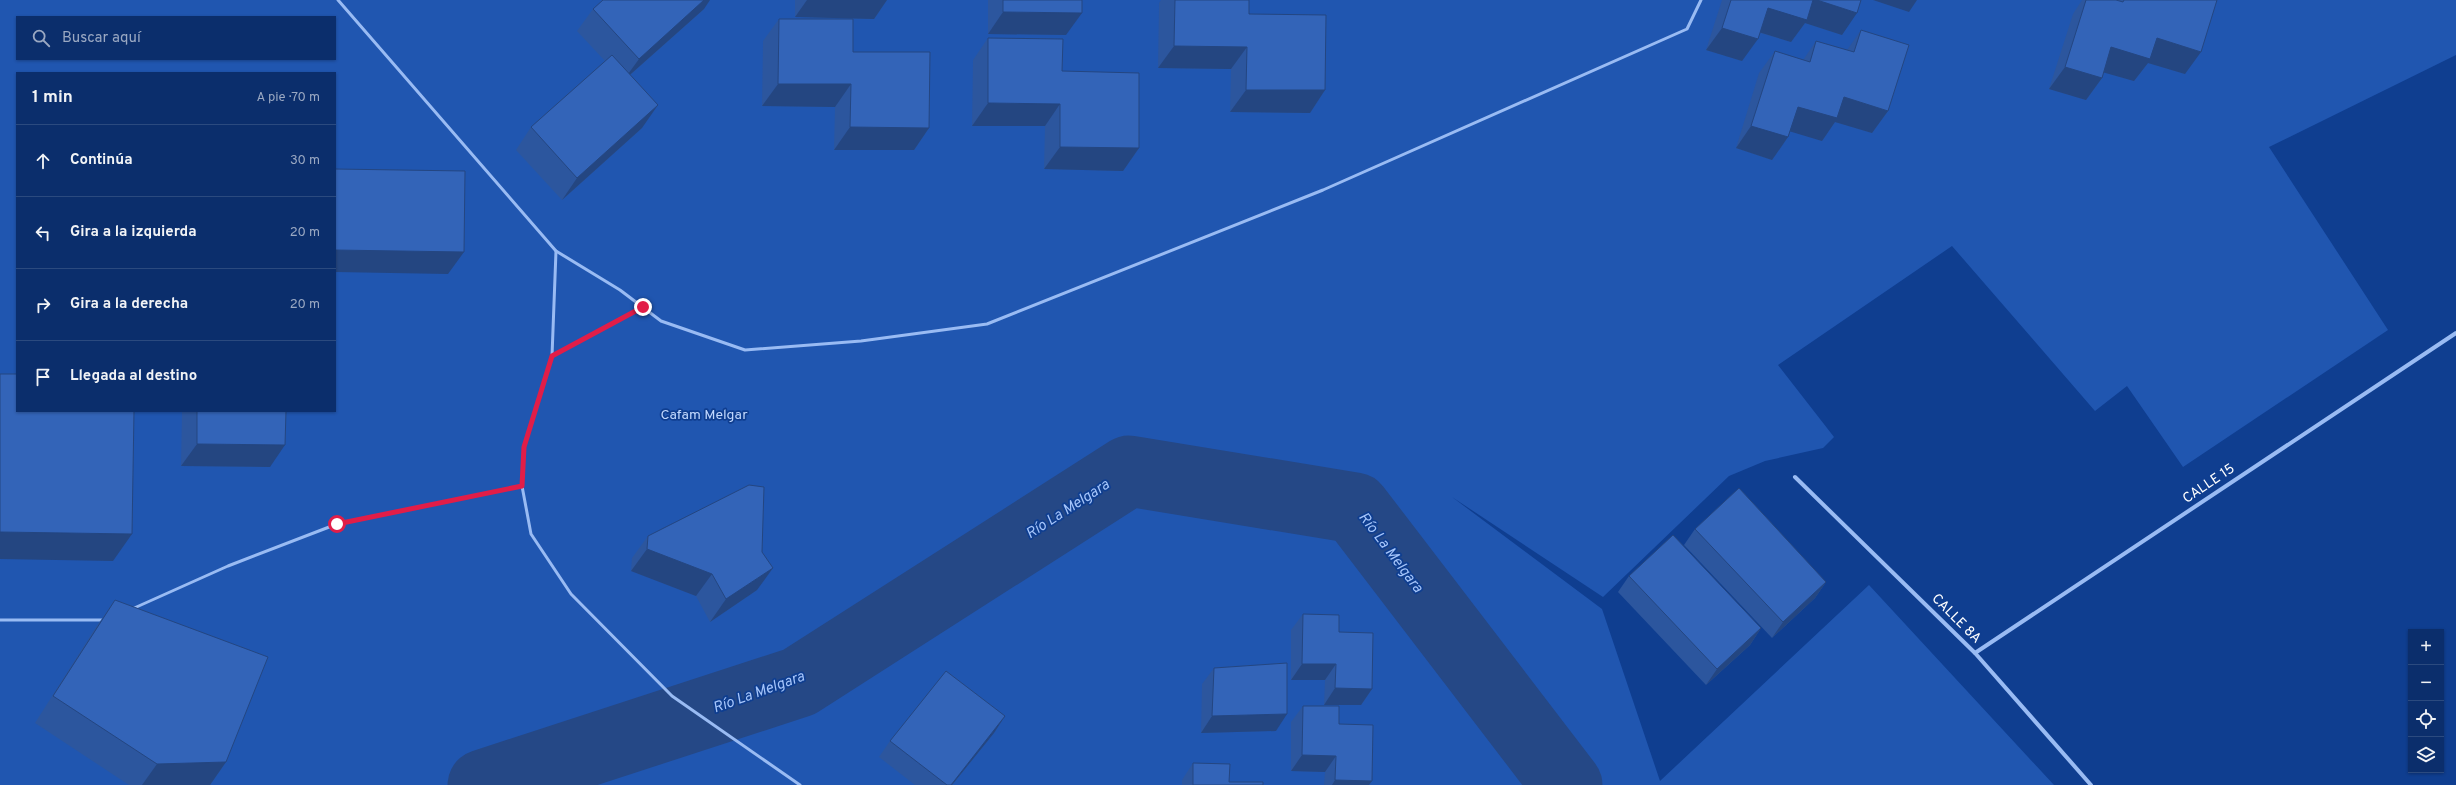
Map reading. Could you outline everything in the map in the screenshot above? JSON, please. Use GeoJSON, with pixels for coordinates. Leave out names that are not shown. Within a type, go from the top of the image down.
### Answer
{"type":"FeatureCollection","features":[{"type":"Feature","properties":{"kind":"street","name":"CALLE 15"},"geometry":{"type":"LineString","coordinates":[[1975,653],[2456,333]]}},
{"type":"Feature","properties":{"kind":"street","name":"CALLE 8A"},"geometry":{"type":"LineString","coordinates":[[1795,477],[1975,653],[2091,785]]}},
{"type":"Feature","properties":{"kind":"lane"},"geometry":{"type":"LineString","coordinates":[[338,0],[556,252],[620,290],[661,321],[745,350],[861,342],[987,324],[1323,190],[1687,28],[1701,0]]}},
{"type":"Feature","properties":{"kind":"lane"},"geometry":{"type":"LineString","coordinates":[[556,252],[552,356],[524,447],[522,486],[531,534],[571,594],[672,696],[800,785]]}},
{"type":"Feature","properties":{"kind":"lane"},"geometry":{"type":"LineString","coordinates":[[552,356],[643,307]]}},
{"type":"Feature","properties":{"kind":"lane"},"geometry":{"type":"LineString","coordinates":[[130,610],[228,566],[337,524],[522,486]]}},
{"type":"Feature","properties":{"kind":"lane"},"geometry":{"type":"LineString","coordinates":[[0,620],[109,620]]}},
{"type":"Feature","properties":{"kind":"green space","name":"Cafam Melgar"},"geometry":{"type":"Polygon","coordinates":[[[0,0],[2456,0],[2456,55],[2269,147],[2388,330],[2183,467],[2127,386],[2095,411],[1952,246],[1778,365],[1834,437],[1823,448],[1765,461],[1729,476],[1603,597],[1452,497],[1602,609],[1660,781],[1869,585],[2054,785],[0,785],[0,0]]]}},
{"type":"Feature","properties":{"kind":"building"},"geometry":{"type":"Polygon","coordinates":[[[603,0],[704,0],[639,59],[593,9],[603,0]]]}},
{"type":"Feature","properties":{"kind":"building"},"geometry":{"type":"Polygon","coordinates":[[[1003,0],[1082,0],[1082,13],[1003,12],[1003,0]]]}},
{"type":"Feature","properties":{"kind":"building"},"geometry":{"type":"Polygon","coordinates":[[[1175,0],[1249,0],[1249,14],[1326,15],[1325,90],[1246,90],[1247,47],[1174,46],[1175,0]]]}},
{"type":"Feature","properties":{"kind":"building"},"geometry":{"type":"Polygon","coordinates":[[[1731,0],[1813,0],[1807,20],[1768,8],[1758,39],[1722,28],[1731,0]]]}},
{"type":"Feature","properties":{"kind":"building"},"geometry":{"type":"Polygon","coordinates":[[[1817,0],[1861,0],[1857,13],[1817,0]]]}},
{"type":"Feature","properties":{"kind":"building"},"geometry":{"type":"Polygon","coordinates":[[[2086,0],[2116,0],[2123,2],[2124,0],[2217,0],[2201,52],[2157,38],[2150,59],[2111,47],[2102,78],[2065,67],[2086,0]]]}},
{"type":"Feature","properties":{"kind":"building"},"geometry":{"type":"Polygon","coordinates":[[[779,19],[853,19],[853,52],[930,52],[929,128],[850,127],[851,84],[778,84],[779,19]]]}},
{"type":"Feature","properties":{"kind":"building"},"geometry":{"type":"Polygon","coordinates":[[[1861,30],[1909,45],[1888,111],[1844,97],[1837,118],[1798,107],[1788,137],[1751,126],[1775,51],[1810,62],[1816,41],[1854,52],[1861,30]]]}},
{"type":"Feature","properties":{"kind":"building"},"geometry":{"type":"Polygon","coordinates":[[[988,38],[1063,39],[1062,71],[1139,73],[1139,148],[1060,147],[1060,104],[988,103],[988,38]]]}},
{"type":"Feature","properties":{"kind":"building"},"geometry":{"type":"Polygon","coordinates":[[[612,55],[658,105],[577,178],[531,127],[612,55]]]}},
{"type":"Feature","properties":{"kind":"building"},"geometry":{"type":"Polygon","coordinates":[[[336,169],[465,171],[464,252],[336,250],[336,169]]]}},
{"type":"Feature","properties":{"kind":"building"},"geometry":{"type":"Polygon","coordinates":[[[0,374],[16,374],[16,412],[134,412],[132,534],[0,532],[0,374]]]}},
{"type":"Feature","properties":{"kind":"building"},"geometry":{"type":"Polygon","coordinates":[[[197,412],[286,412],[285,445],[197,444],[197,412]]]}},
{"type":"Feature","properties":{"kind":"building"},"geometry":{"type":"Polygon","coordinates":[[[749,485],[764,487],[762,552],[773,568],[726,599],[712,574],[647,549],[648,536],[749,485]]]}},
{"type":"Feature","properties":{"kind":"building"},"geometry":{"type":"Polygon","coordinates":[[[1739,488],[1826,582],[1783,622],[1695,529],[1739,488]]]}},
{"type":"Feature","properties":{"kind":"building"},"geometry":{"type":"Polygon","coordinates":[[[1673,535],[1761,628],[1717,669],[1629,576],[1673,535]]]}},
{"type":"Feature","properties":{"kind":"building"},"geometry":{"type":"Polygon","coordinates":[[[115,600],[268,657],[226,762],[157,764],[53,696],[115,600]]]}},
{"type":"Feature","properties":{"kind":"building"},"geometry":{"type":"Polygon","coordinates":[[[1303,614],[1339,615],[1339,632],[1373,633],[1372,689],[1335,688],[1336,664],[1302,664],[1303,614]]]}},
{"type":"Feature","properties":{"kind":"building"},"geometry":{"type":"Polygon","coordinates":[[[1287,663],[1287,714],[1212,716],[1214,668],[1287,663]]]}},
{"type":"Feature","properties":{"kind":"building"},"geometry":{"type":"Polygon","coordinates":[[[946,671],[1005,716],[951,785],[947,785],[890,741],[946,671]]]}},
{"type":"Feature","properties":{"kind":"building"},"geometry":{"type":"Polygon","coordinates":[[[1303,706],[1339,706],[1339,724],[1373,725],[1372,781],[1335,780],[1336,756],[1302,755],[1303,706]]]}},
{"type":"Feature","properties":{"kind":"building"},"geometry":{"type":"Polygon","coordinates":[[[1193,763],[1230,764],[1229,782],[1263,782],[1263,785],[1193,785],[1193,763]]]}},
{"type":"Feature","properties":{"kind":"waterway","name":"Río La Melgara"},"geometry":{"type":"LineString","coordinates":[[483,785],[799,682],[1129,471],[1355,508],[1567,785]]}},
{"type":"Feature","properties":{"kind":"route"},"geometry":{"type":"LineString","coordinates":[[337,524],[522,486],[524,447],[552,356],[643,307]]}}]}
